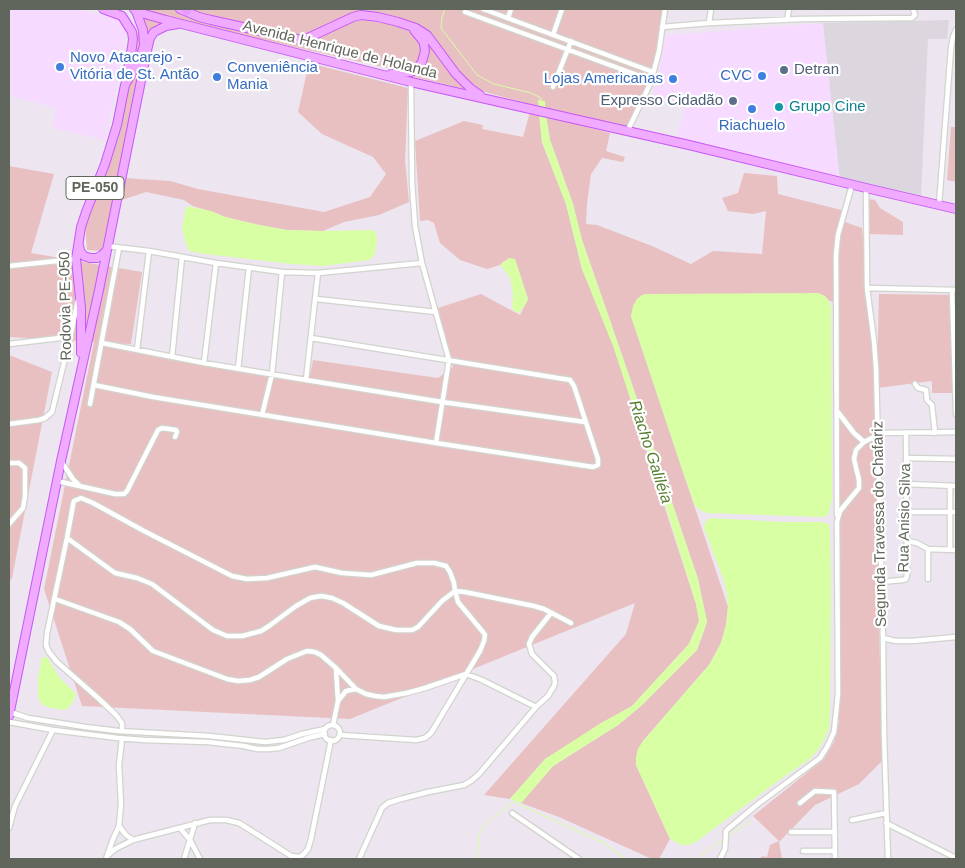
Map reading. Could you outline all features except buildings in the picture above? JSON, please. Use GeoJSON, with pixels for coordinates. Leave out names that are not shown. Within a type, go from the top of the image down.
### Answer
{"type":"FeatureCollection","features":[{"type":"Feature","properties":{"kind":"main road"},"geometry":{"type":"LineString","coordinates":[[103,9],[122,16],[132,32],[132,47],[125,85]]}},
{"type":"Feature","properties":{"kind":"main road","name":"Rodovia PE-050"},"geometry":{"type":"LineString","coordinates":[[81,372],[81,308],[76,259],[78,245],[86,212],[118,125],[125,85],[138,63],[144,45],[143,30],[135,10]]}},
{"type":"Feature","properties":{"kind":"main road","name":"Avenida Henrique de Holanda"},"geometry":{"type":"LineString","coordinates":[[135,10],[180,24],[411,82],[689,145],[956,209]]}},
{"type":"Feature","properties":{"kind":"main road","name":"Avenida Henrique de Holanda"},"geometry":{"type":"LineString","coordinates":[[184,10],[199,17],[300,40],[315,35],[348,18],[360,15],[378,17],[412,26],[427,35],[456,74],[483,98]]}},
{"type":"Feature","properties":{"kind":"main road","name":"Rodovia PE-050"},"geometry":{"type":"LineString","coordinates":[[10,709],[148,46],[152,35],[157,30],[166,26],[180,24]]}},
{"type":"Feature","properties":{"kind":"main road"},"geometry":{"type":"LineString","coordinates":[[384,75],[411,72],[422,62],[425,51],[424,44],[412,26]]}},
{"type":"Feature","properties":{"kind":"main road"},"geometry":{"type":"LineString","coordinates":[[78,245],[84,256],[90,258],[97,258],[107,248]]}},
{"type":"Feature","properties":{"kind":"street"},"geometry":{"type":"LineString","coordinates":[[483,9],[653,72]]}},
{"type":"Feature","properties":{"kind":"street"},"geometry":{"type":"LineString","coordinates":[[508,18],[511,9]]}},
{"type":"Feature","properties":{"kind":"street"},"geometry":{"type":"LineString","coordinates":[[552,35],[562,9]]}},
{"type":"Feature","properties":{"kind":"street"},"geometry":{"type":"LineString","coordinates":[[627,132],[651,80],[659,51],[665,9]]}},
{"type":"Feature","properties":{"kind":"street"},"geometry":{"type":"LineString","coordinates":[[709,23],[711,9]]}},
{"type":"Feature","properties":{"kind":"street"},"geometry":{"type":"LineString","coordinates":[[787,20],[789,9]]}},
{"type":"Feature","properties":{"kind":"street"},"geometry":{"type":"LineString","coordinates":[[662,27],[787,20],[912,18],[915,15],[913,9]]}},
{"type":"Feature","properties":{"kind":"street"},"geometry":{"type":"LineString","coordinates":[[465,12],[651,80]]}},
{"type":"Feature","properties":{"kind":"street"},"geometry":{"type":"LineString","coordinates":[[939,205],[951,48],[956,30]]}},
{"type":"Feature","properties":{"kind":"street"},"geometry":{"type":"LineString","coordinates":[[553,88],[570,41]]}},
{"type":"Feature","properties":{"kind":"street"},"geometry":{"type":"LineString","coordinates":[[607,63],[609,56]]}},
{"type":"Feature","properties":{"kind":"street"},"geometry":{"type":"LineString","coordinates":[[411,82],[412,182],[415,226],[422,263],[450,360],[436,443]]}},
{"type":"Feature","properties":{"kind":"street"},"geometry":{"type":"LineString","coordinates":[[720,859],[728,829],[737,820],[820,758],[834,732],[838,694],[836,255],[840,230],[852,185]]}},
{"type":"Feature","properties":{"kind":"street","name":"Segunda Travessa do Chafariz"},"geometry":{"type":"LineString","coordinates":[[866,188],[867,288],[876,368],[888,859]]}},
{"type":"Feature","properties":{"kind":"street"},"geometry":{"type":"LineString","coordinates":[[107,248],[149,251],[282,272],[318,273],[422,263]]}},
{"type":"Feature","properties":{"kind":"street"},"geometry":{"type":"LineString","coordinates":[[90,404],[119,248]]}},
{"type":"Feature","properties":{"kind":"street"},"geometry":{"type":"LineString","coordinates":[[137,350],[149,251]]}},
{"type":"Feature","properties":{"kind":"street"},"geometry":{"type":"LineString","coordinates":[[172,357],[182,257]]}},
{"type":"Feature","properties":{"kind":"street"},"geometry":{"type":"LineString","coordinates":[[9,266],[76,259]]}},
{"type":"Feature","properties":{"kind":"street"},"geometry":{"type":"LineString","coordinates":[[204,364],[216,263]]}},
{"type":"Feature","properties":{"kind":"street"},"geometry":{"type":"LineString","coordinates":[[238,369],[249,267]]}},
{"type":"Feature","properties":{"kind":"street"},"geometry":{"type":"LineString","coordinates":[[262,415],[272,374],[282,272]]}},
{"type":"Feature","properties":{"kind":"street"},"geometry":{"type":"LineString","coordinates":[[306,380],[318,273]]}},
{"type":"Feature","properties":{"kind":"street"},"geometry":{"type":"LineString","coordinates":[[867,288],[954,290],[956,414]]}},
{"type":"Feature","properties":{"kind":"street"},"geometry":{"type":"LineString","coordinates":[[9,424],[39,420],[52,412],[79,295]]}},
{"type":"Feature","properties":{"kind":"street"},"geometry":{"type":"LineString","coordinates":[[316,299],[436,312]]}},
{"type":"Feature","properties":{"kind":"street"},"geometry":{"type":"LineString","coordinates":[[9,344],[60,338],[67,336],[72,329]]}},
{"type":"Feature","properties":{"kind":"street"},"geometry":{"type":"LineString","coordinates":[[94,384],[153,397],[436,443],[596,466],[598,464],[574,386],[570,380],[311,338]]}},
{"type":"Feature","properties":{"kind":"street"},"geometry":{"type":"LineString","coordinates":[[102,343],[204,364],[442,402],[585,422]]}},
{"type":"Feature","properties":{"kind":"street"},"geometry":{"type":"LineString","coordinates":[[915,384],[918,388],[926,391],[928,401],[932,404],[935,433]]}},
{"type":"Feature","properties":{"kind":"street"},"geometry":{"type":"LineString","coordinates":[[836,411],[864,442]]}},
{"type":"Feature","properties":{"kind":"street"},"geometry":{"type":"LineString","coordinates":[[57,481],[118,494],[126,493],[158,430],[162,428],[176,430],[175,437]]}},
{"type":"Feature","properties":{"kind":"street"},"geometry":{"type":"LineString","coordinates":[[837,522],[840,512],[859,488],[854,459],[856,450],[864,442],[878,434],[956,432]]}},
{"type":"Feature","properties":{"kind":"street","name":"Rua Anisio Silva"},"geometry":{"type":"LineString","coordinates":[[881,582],[907,578],[906,433]]}},
{"type":"Feature","properties":{"kind":"street"},"geometry":{"type":"LineString","coordinates":[[906,458],[956,459]]}},
{"type":"Feature","properties":{"kind":"street"},"geometry":{"type":"LineString","coordinates":[[61,461],[80,486]]}},
{"type":"Feature","properties":{"kind":"street"},"geometry":{"type":"LineString","coordinates":[[9,463],[19,463],[25,468],[25,496],[23,508],[9,524]]}},
{"type":"Feature","properties":{"kind":"street"},"geometry":{"type":"LineString","coordinates":[[907,484],[956,486]]}},
{"type":"Feature","properties":{"kind":"street"},"geometry":{"type":"LineString","coordinates":[[950,486],[950,550]]}},
{"type":"Feature","properties":{"kind":"street"},"geometry":{"type":"LineString","coordinates":[[107,858],[113,838],[120,826],[121,804],[118,766],[122,723],[98,698],[57,662],[49,652],[46,641],[73,505],[74,502],[81,498],[94,503],[232,576],[267,578],[315,567],[342,573],[371,576],[417,563],[434,563],[446,566],[454,583],[454,591],[458,602],[484,635],[484,641],[480,651],[431,733],[425,738],[416,740],[340,735]]}},
{"type":"Feature","properties":{"kind":"street"},"geometry":{"type":"LineString","coordinates":[[906,512],[956,512]]}},
{"type":"Feature","properties":{"kind":"street"},"geometry":{"type":"LineString","coordinates":[[67,538],[115,573],[152,584],[213,630],[227,636],[242,636],[261,631],[296,606],[310,598],[321,596],[343,603],[379,626],[396,630],[412,630],[418,627],[454,591],[544,609],[571,623]]}},
{"type":"Feature","properties":{"kind":"street"},"geometry":{"type":"LineString","coordinates":[[907,541],[928,548],[956,550]]}},
{"type":"Feature","properties":{"kind":"street"},"geometry":{"type":"LineString","coordinates":[[928,548],[928,579]]}},
{"type":"Feature","properties":{"kind":"street"},"geometry":{"type":"LineString","coordinates":[[54,599],[119,622],[130,629],[153,652],[227,680],[244,680],[259,677],[287,659],[306,651],[321,655],[356,688],[366,694],[395,696],[466,674],[482,680],[536,708]]}},
{"type":"Feature","properties":{"kind":"street"},"geometry":{"type":"LineString","coordinates":[[359,859],[382,808],[388,803],[401,799],[464,785],[471,781],[548,696],[555,682],[554,676],[532,654],[529,644],[532,637],[552,613]]}},
{"type":"Feature","properties":{"kind":"street"},"geometry":{"type":"LineString","coordinates":[[883,638],[896,641],[912,641],[956,637]]}},
{"type":"Feature","properties":{"kind":"street"},"geometry":{"type":"LineString","coordinates":[[333,725],[338,701],[336,668]]}},
{"type":"Feature","properties":{"kind":"street"},"geometry":{"type":"LineString","coordinates":[[338,701],[346,692],[356,688]]}},
{"type":"Feature","properties":{"kind":"street"},"geometry":{"type":"LineString","coordinates":[[10,709],[28,718],[85,728],[209,736],[265,742],[284,740],[302,734],[325,732]]}},
{"type":"Feature","properties":{"kind":"street"},"geometry":{"type":"LineString","coordinates":[[27,725],[28,718]]}},
{"type":"Feature","properties":{"kind":"street"},"geometry":{"type":"LineString","coordinates":[[46,729],[47,721]]}},
{"type":"Feature","properties":{"kind":"street"},"geometry":{"type":"LineString","coordinates":[[9,722],[53,730],[122,738],[208,742],[257,749],[279,748],[325,732],[329,726],[333,725]]}},
{"type":"Feature","properties":{"kind":"street"},"geometry":{"type":"LineString","coordinates":[[325,732],[327,738],[336,740],[340,735],[339,728],[333,725]]}},
{"type":"Feature","properties":{"kind":"street"},"geometry":{"type":"LineString","coordinates":[[9,828],[18,802],[53,730]]}},
{"type":"Feature","properties":{"kind":"street"},"geometry":{"type":"LineString","coordinates":[[122,731],[122,738]]}},
{"type":"Feature","properties":{"kind":"street"},"geometry":{"type":"LineString","coordinates":[[107,858],[115,849],[133,840],[210,820],[239,823],[291,856],[299,857],[303,855],[308,849],[311,838],[331,740]]}},
{"type":"Feature","properties":{"kind":"street"},"geometry":{"type":"LineString","coordinates":[[800,803],[815,791],[834,792],[835,859]]}},
{"type":"Feature","properties":{"kind":"street"},"geometry":{"type":"LineString","coordinates":[[512,813],[579,859]]}},
{"type":"Feature","properties":{"kind":"street"},"geometry":{"type":"LineString","coordinates":[[852,820],[886,813]]}},
{"type":"Feature","properties":{"kind":"street"},"geometry":{"type":"LineString","coordinates":[[184,859],[195,823]]}},
{"type":"Feature","properties":{"kind":"street"},"geometry":{"type":"LineString","coordinates":[[886,823],[956,858]]}},
{"type":"Feature","properties":{"kind":"street"},"geometry":{"type":"LineString","coordinates":[[120,826],[126,835],[133,840]]}},
{"type":"Feature","properties":{"kind":"street"},"geometry":{"type":"LineString","coordinates":[[180,828],[190,840],[200,859]]}},
{"type":"Feature","properties":{"kind":"street"},"geometry":{"type":"LineString","coordinates":[[791,832],[834,832]]}},
{"type":"Feature","properties":{"kind":"street"},"geometry":{"type":"LineString","coordinates":[[804,851],[835,850]]}},
{"type":"Feature","properties":{"kind":"shaded area"},"geometry":{"type":"Polygon","coordinates":[[[9,9],[77,9],[119,19],[126,31],[123,55],[105,140],[53,128],[56,108],[9,96],[9,9]]]}},
{"type":"Feature","properties":{"kind":"shaded area"},"geometry":{"type":"Polygon","coordinates":[[[148,9],[176,9],[184,14],[291,40],[361,20],[389,24],[407,30],[415,36],[420,45],[421,56],[416,65],[407,71],[400,71],[189,23],[157,14],[148,9]]]}},
{"type":"Feature","properties":{"kind":"shaded area"},"geometry":{"type":"Polygon","coordinates":[[[185,9],[667,9],[651,83],[626,130],[470,88],[427,38],[457,82],[465,89],[410,76],[416,74],[424,66],[428,58],[429,49],[426,41],[407,24],[361,15],[305,39],[185,9]]]}},
{"type":"Feature","properties":{"kind":"shaded area"},"geometry":{"type":"Polygon","coordinates":[[[138,14],[169,23],[147,40],[102,251],[87,250],[85,224],[114,147],[123,117],[140,19],[138,14]]]}},
{"type":"Feature","properties":{"kind":"shaded area"},"geometry":{"type":"Polygon","coordinates":[[[949,20],[947,39],[928,39],[921,197],[840,180],[823,23],[949,20]]]}},
{"type":"Feature","properties":{"kind":"shaded area"},"geometry":{"type":"Polygon","coordinates":[[[823,23],[840,180],[676,140],[686,106],[653,96],[666,35],[823,23]]]}},
{"type":"Feature","properties":{"kind":"shaded area"},"geometry":{"type":"Polygon","coordinates":[[[309,63],[408,88],[405,160],[409,202],[379,215],[344,222],[323,231],[287,230],[259,225],[225,217],[193,206],[184,200],[146,192],[122,200],[124,178],[170,181],[198,189],[324,212],[370,197],[386,174],[373,157],[322,134],[298,112],[309,63]]]}},
{"type":"Feature","properties":{"kind":"shaded area"},"geometry":{"type":"Polygon","coordinates":[[[530,112],[539,114],[542,142],[566,204],[582,269],[616,348],[634,413],[696,604],[699,621],[689,644],[632,706],[545,759],[510,799],[484,795],[626,634],[635,603],[350,719],[82,706],[44,589],[94,342],[9,337],[9,166],[54,174],[31,253],[142,272],[131,344],[97,343],[166,359],[244,372],[310,376],[313,360],[438,378],[453,367],[438,308],[481,294],[520,315],[528,299],[515,260],[504,261],[500,265],[487,269],[460,260],[440,243],[434,223],[428,220],[420,221],[415,141],[464,121],[483,125],[482,129],[523,137],[530,112]]]}},
{"type":"Feature","properties":{"kind":"shaded area"},"geometry":{"type":"Polygon","coordinates":[[[546,116],[610,133],[606,151],[625,157],[623,162],[602,158],[591,174],[586,224],[597,225],[652,246],[691,264],[713,251],[762,254],[766,211],[753,214],[728,211],[722,198],[738,193],[744,173],[777,176],[778,194],[845,211],[842,221],[862,228],[877,376],[879,294],[956,295],[956,393],[932,393],[932,381],[877,388],[882,761],[859,784],[815,805],[779,842],[782,859],[760,859],[762,856],[767,857],[770,845],[779,841],[753,816],[824,759],[834,742],[839,722],[835,302],[829,301],[825,296],[642,295],[631,316],[728,607],[726,625],[721,643],[709,665],[638,749],[636,765],[670,839],[659,859],[652,859],[559,817],[521,803],[553,766],[618,725],[641,706],[697,650],[707,622],[698,579],[582,240],[573,204],[550,140],[546,116]]]}},
{"type":"Feature","properties":{"kind":"shaded area"},"geometry":{"type":"Polygon","coordinates":[[[951,127],[956,127],[956,182],[947,180],[951,127]]]}},
{"type":"Feature","properties":{"kind":"shaded area"},"geometry":{"type":"Polygon","coordinates":[[[869,199],[875,200],[880,208],[903,222],[903,235],[870,234],[869,199]]]}},
{"type":"Feature","properties":{"kind":"shaded area"},"geometry":{"type":"Polygon","coordinates":[[[9,355],[52,372],[12,578],[9,582],[9,355]]]}},
{"type":"Feature","properties":{"kind":"water"},"geometry":{"type":"Polygon","coordinates":[[[538,100],[545,101],[550,140],[573,204],[582,240],[698,579],[707,622],[697,650],[641,706],[618,725],[553,766],[521,803],[510,799],[545,759],[601,723],[632,706],[689,644],[699,621],[696,604],[664,501],[613,346],[582,269],[566,204],[542,142],[538,100]]]}},
{"type":"Feature","properties":{"kind":"water"},"geometry":{"type":"Polygon","coordinates":[[[188,206],[211,211],[225,217],[287,230],[375,231],[377,238],[375,254],[369,260],[324,266],[292,264],[189,251],[182,228],[185,210],[188,206]]]}},
{"type":"Feature","properties":{"kind":"water"},"geometry":{"type":"Polygon","coordinates":[[[509,258],[515,259],[528,299],[518,313],[513,310],[510,277],[500,265],[509,258]]]}},
{"type":"Feature","properties":{"kind":"water"},"geometry":{"type":"Polygon","coordinates":[[[818,293],[825,296],[831,307],[832,499],[827,516],[706,513],[702,511],[695,506],[681,466],[631,316],[633,306],[637,299],[646,294],[818,293]]]}},
{"type":"Feature","properties":{"kind":"water"},"geometry":{"type":"Polygon","coordinates":[[[711,518],[822,522],[829,524],[831,580],[829,728],[818,750],[810,759],[696,842],[689,845],[681,845],[670,839],[636,765],[636,757],[643,741],[709,665],[721,643],[726,625],[727,594],[704,528],[707,520],[711,518]]]}},
{"type":"Feature","properties":{"kind":"water"},"geometry":{"type":"Polygon","coordinates":[[[47,657],[59,677],[76,694],[74,700],[65,710],[43,705],[38,697],[41,659],[47,657]]]}},
{"type":"Feature","properties":{"kind":"waterway","name":"Riacho Galiléia"},"geometry":{"type":"LineString","coordinates":[[445,9],[441,28],[477,75],[494,84],[531,93],[541,98],[541,100]]}},
{"type":"Feature","properties":{"kind":"waterway","name":"Riacho Galiléia"},"geometry":{"type":"LineString","coordinates":[[477,859],[479,835],[487,822],[515,801]]}},
{"type":"Feature","properties":{"kind":"waterway"},"geometry":{"type":"LineString","coordinates":[[516,803],[604,843],[626,859]]}},
{"type":"Feature","properties":{"kind":"waterway"},"geometry":{"type":"LineString","coordinates":[[728,836],[751,821]]}},
{"type":"Feature","properties":{"kind":"waterway"},"geometry":{"type":"LineString","coordinates":[[696,859],[723,839]]}},
{"type":"Feature","properties":{"kind":"place","name":"Novo Atacarejo - Vitória de St. Antão"},"geometry":{"type":"Point","coordinates":[60,67]}},
{"type":"Feature","properties":{"kind":"place","name":"Detran"},"geometry":{"type":"Point","coordinates":[784,70]}},
{"type":"Feature","properties":{"kind":"place","name":"CVC"},"geometry":{"type":"Point","coordinates":[762,76]}},
{"type":"Feature","properties":{"kind":"place","name":"Conveniência Mania"},"geometry":{"type":"Point","coordinates":[217,77]}},
{"type":"Feature","properties":{"kind":"place","name":"Lojas Americanas"},"geometry":{"type":"Point","coordinates":[673,79]}},
{"type":"Feature","properties":{"kind":"place","name":"Expresso Cidadão"},"geometry":{"type":"Point","coordinates":[733,101]}},
{"type":"Feature","properties":{"kind":"place","name":"Grupo Cine"},"geometry":{"type":"Point","coordinates":[779,107]}},
{"type":"Feature","properties":{"kind":"place","name":"Riachuelo"},"geometry":{"type":"Point","coordinates":[752,109]}}]}
